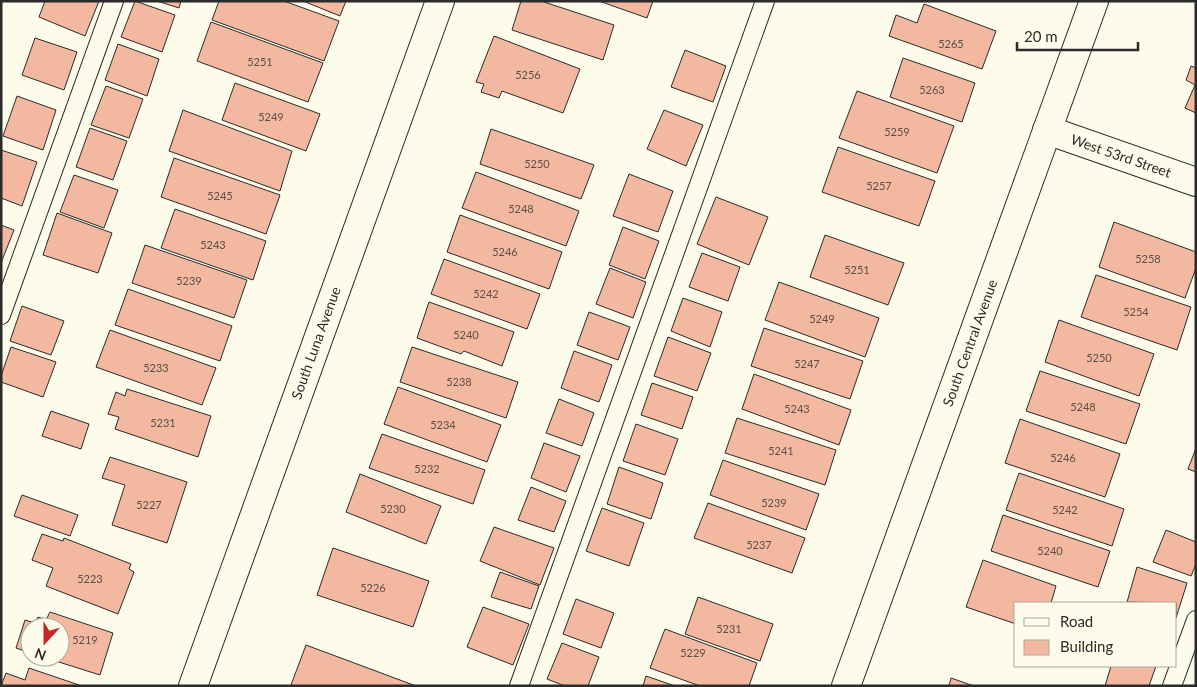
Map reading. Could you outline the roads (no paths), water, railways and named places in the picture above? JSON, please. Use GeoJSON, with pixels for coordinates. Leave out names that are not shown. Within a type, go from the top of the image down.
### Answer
{"type":"FeatureCollection","features":[{"type":"Feature","properties":{"kind":"street","name":"South Luna Avenue"},"geometry":{"type":"LineString","coordinates":[[193,686],[440,1]]}},
{"type":"Feature","properties":{"kind":"street","name":"South Central Avenue"},"geometry":{"type":"LineString","coordinates":[[846,686],[1094,1]]}},
{"type":"Feature","properties":{"kind":"street","name":"West 53rd Street"},"geometry":{"type":"LineString","coordinates":[[1047,130],[1196,182]]}},
{"type":"Feature","properties":{"kind":"lane"},"geometry":{"type":"LineString","coordinates":[[1,315],[114,1]]}},
{"type":"Feature","properties":{"kind":"lane"},"geometry":{"type":"LineString","coordinates":[[519,686],[765,1]]}},
{"type":"Feature","properties":{"kind":"lane"},"geometry":{"type":"LineString","coordinates":[[1172,686],[1196,620]]}}]}
